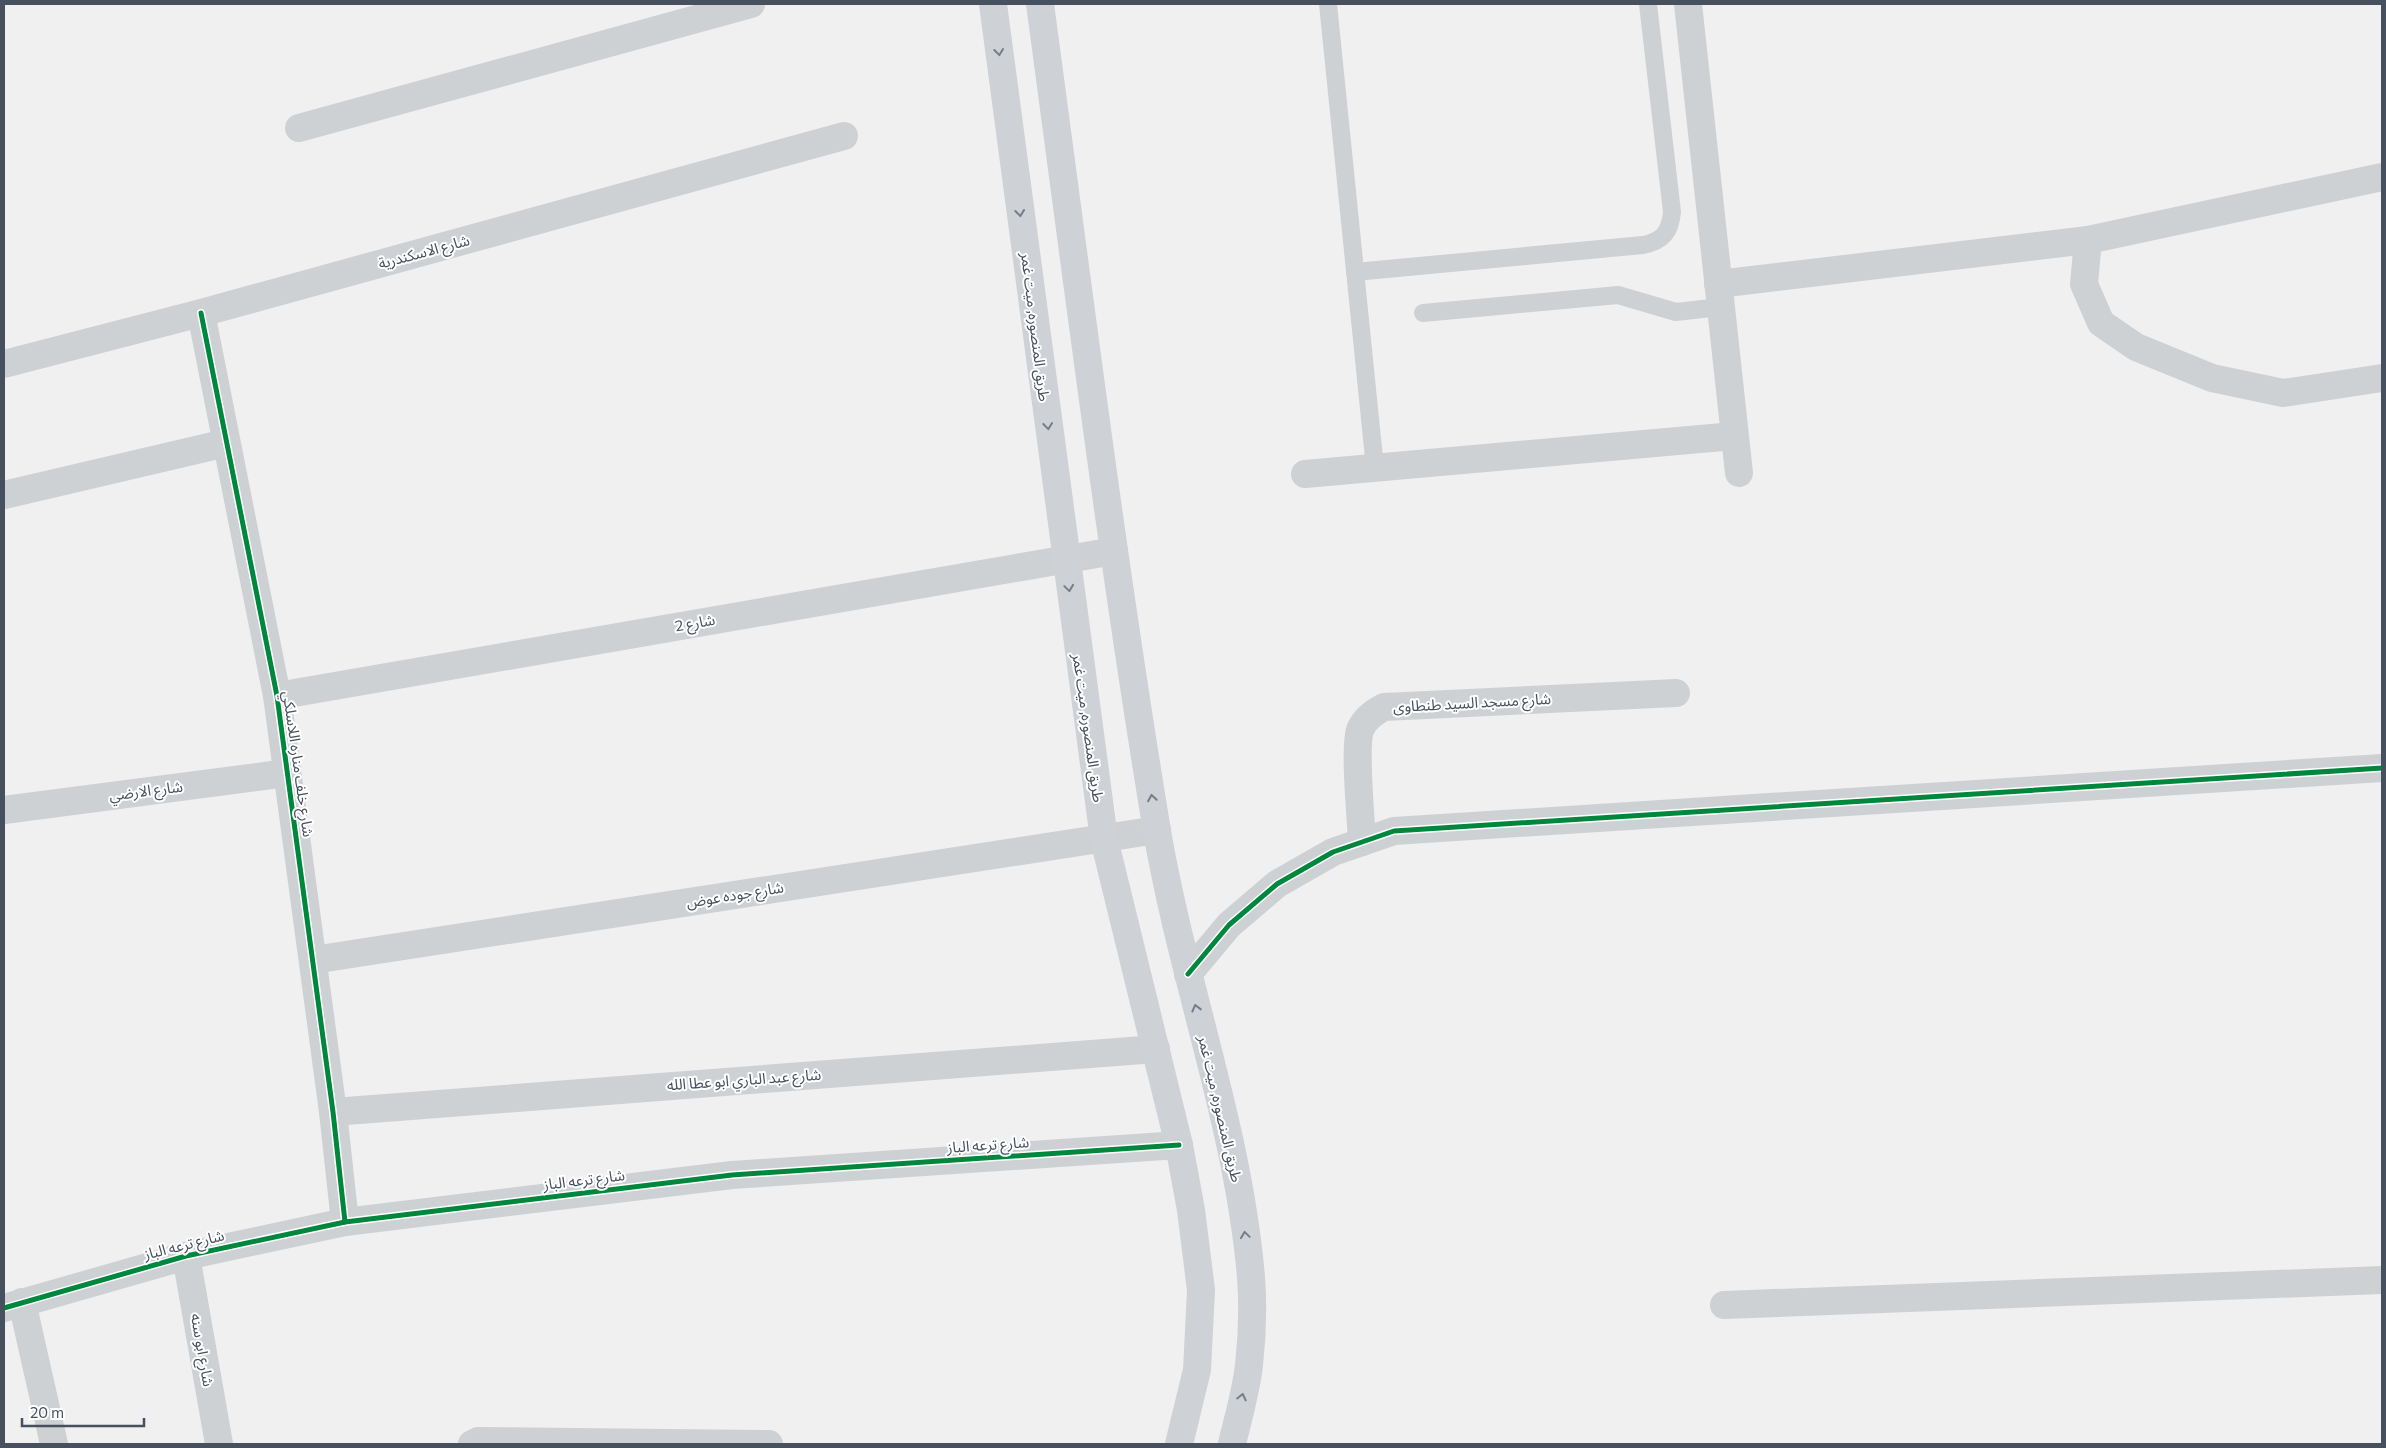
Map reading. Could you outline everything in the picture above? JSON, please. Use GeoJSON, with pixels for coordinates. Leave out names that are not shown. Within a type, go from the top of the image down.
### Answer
{"type":"FeatureCollection","features":[{"type":"Feature","properties":{"kind":"main road","name":"طريق المنصوره, ميت غمر"},"geometry":{"type":"LineString","coordinates":[[993,4],[1065,559],[1104,839],[1179,1145],[1191,1210],[1201,1290],[1197,1370],[1179,1444]]}},
{"type":"Feature","properties":{"kind":"main road","name":"طريق المنصوره, ميت غمر"},"geometry":{"type":"LineString","coordinates":[[1040,4],[1114,551],[1157,830],[1188,974],[1224,1118],[1240,1196],[1252,1280],[1249,1366],[1232,1444]]}},
{"type":"Feature","properties":{"kind":"street"},"geometry":{"type":"LineString","coordinates":[[299,128],[751,4]]}},
{"type":"Feature","properties":{"kind":"street"},"geometry":{"type":"LineString","coordinates":[[1688,4],[1738,473]]}},
{"type":"Feature","properties":{"kind":"street","name":"شارع الاسكندرية"},"geometry":{"type":"LineString","coordinates":[[4,364],[201,313],[844,136]]}},
{"type":"Feature","properties":{"kind":"street"},"geometry":{"type":"LineString","coordinates":[[1720,295],[2088,240],[2382,177]]}},
{"type":"Feature","properties":{"kind":"street"},"geometry":{"type":"LineString","coordinates":[[2088,240],[2084,284],[2101,323],[2136,347],[2212,378],[2283,393],[2382,378]]}},
{"type":"Feature","properties":{"kind":"street","name":"شارع خلف مناره اللاسلكي"},"geometry":{"type":"LineString","coordinates":[[201,313],[277,696],[346,1222]]}},
{"type":"Feature","properties":{"kind":"street"},"geometry":{"type":"LineString","coordinates":[[1305,474],[1734,436]]}},
{"type":"Feature","properties":{"kind":"street"},"geometry":{"type":"LineString","coordinates":[[4,495],[226,443]]}},
{"type":"Feature","properties":{"kind":"street","name":"شارع 2"},"geometry":{"type":"LineString","coordinates":[[277,696],[1114,551]]}},
{"type":"Feature","properties":{"kind":"street","name":"شارع مسجد السيد طنطاوى"},"geometry":{"type":"LineString","coordinates":[[1362,842],[1358,741],[1366,720],[1384,706],[1676,693]]}},
{"type":"Feature","properties":{"kind":"street"},"geometry":{"type":"LineString","coordinates":[[1188,974],[1229,925],[1277,884],[1333,852],[1394,831],[2382,768]]}},
{"type":"Feature","properties":{"kind":"street","name":"شارع الارضي"},"geometry":{"type":"LineString","coordinates":[[4,810],[287,773]]}},
{"type":"Feature","properties":{"kind":"street","name":"شارع جوده عوض"},"geometry":{"type":"LineString","coordinates":[[313,960],[1157,830]]}},
{"type":"Feature","properties":{"kind":"street","name":"شارع عبد الباري ابو عطا الله"},"geometry":{"type":"LineString","coordinates":[[333,1112],[1156,1049]]}},
{"type":"Feature","properties":{"kind":"street","name":"شارع ترعه الباز"},"geometry":{"type":"LineString","coordinates":[[13,1305],[186,1256],[346,1222],[732,1175],[1179,1145]]}},
{"type":"Feature","properties":{"kind":"street","name":"شارع ابو سنه"},"geometry":{"type":"LineString","coordinates":[[186,1256],[218,1444]]}},
{"type":"Feature","properties":{"kind":"street"},"geometry":{"type":"LineString","coordinates":[[1724,1305],[2382,1280]]}},
{"type":"Feature","properties":{"kind":"street"},"geometry":{"type":"LineString","coordinates":[[13,1305],[54,1444]]}},
{"type":"Feature","properties":{"kind":"street"},"geometry":{"type":"LineString","coordinates":[[472,1444],[478,1442],[769,1444]]}},
{"type":"Feature","properties":{"kind":"lane"},"geometry":{"type":"LineString","coordinates":[[1328,4],[1375,468]]}},
{"type":"Feature","properties":{"kind":"lane"},"geometry":{"type":"LineString","coordinates":[[1355,272],[1643,245],[1656,243],[1665,236],[1671,224],[1672,212],[1648,4]]}},
{"type":"Feature","properties":{"kind":"lane"},"geometry":{"type":"LineString","coordinates":[[1423,313],[1618,295],[1641,300],[1659,308],[1676,312],[1720,295]]}},
{"type":"Feature","properties":{"kind":"cycle path"},"geometry":{"type":"LineString","coordinates":[[201,313],[277,696],[333,1112],[345,1222]]}},
{"type":"Feature","properties":{"kind":"cycle path"},"geometry":{"type":"LineString","coordinates":[[1188,974],[1229,925],[1277,884],[1333,852],[1394,831],[2382,768]]}},
{"type":"Feature","properties":{"kind":"cycle path"},"geometry":{"type":"LineString","coordinates":[[4,1308],[186,1256],[345,1222],[732,1175],[1179,1145]]}}]}
